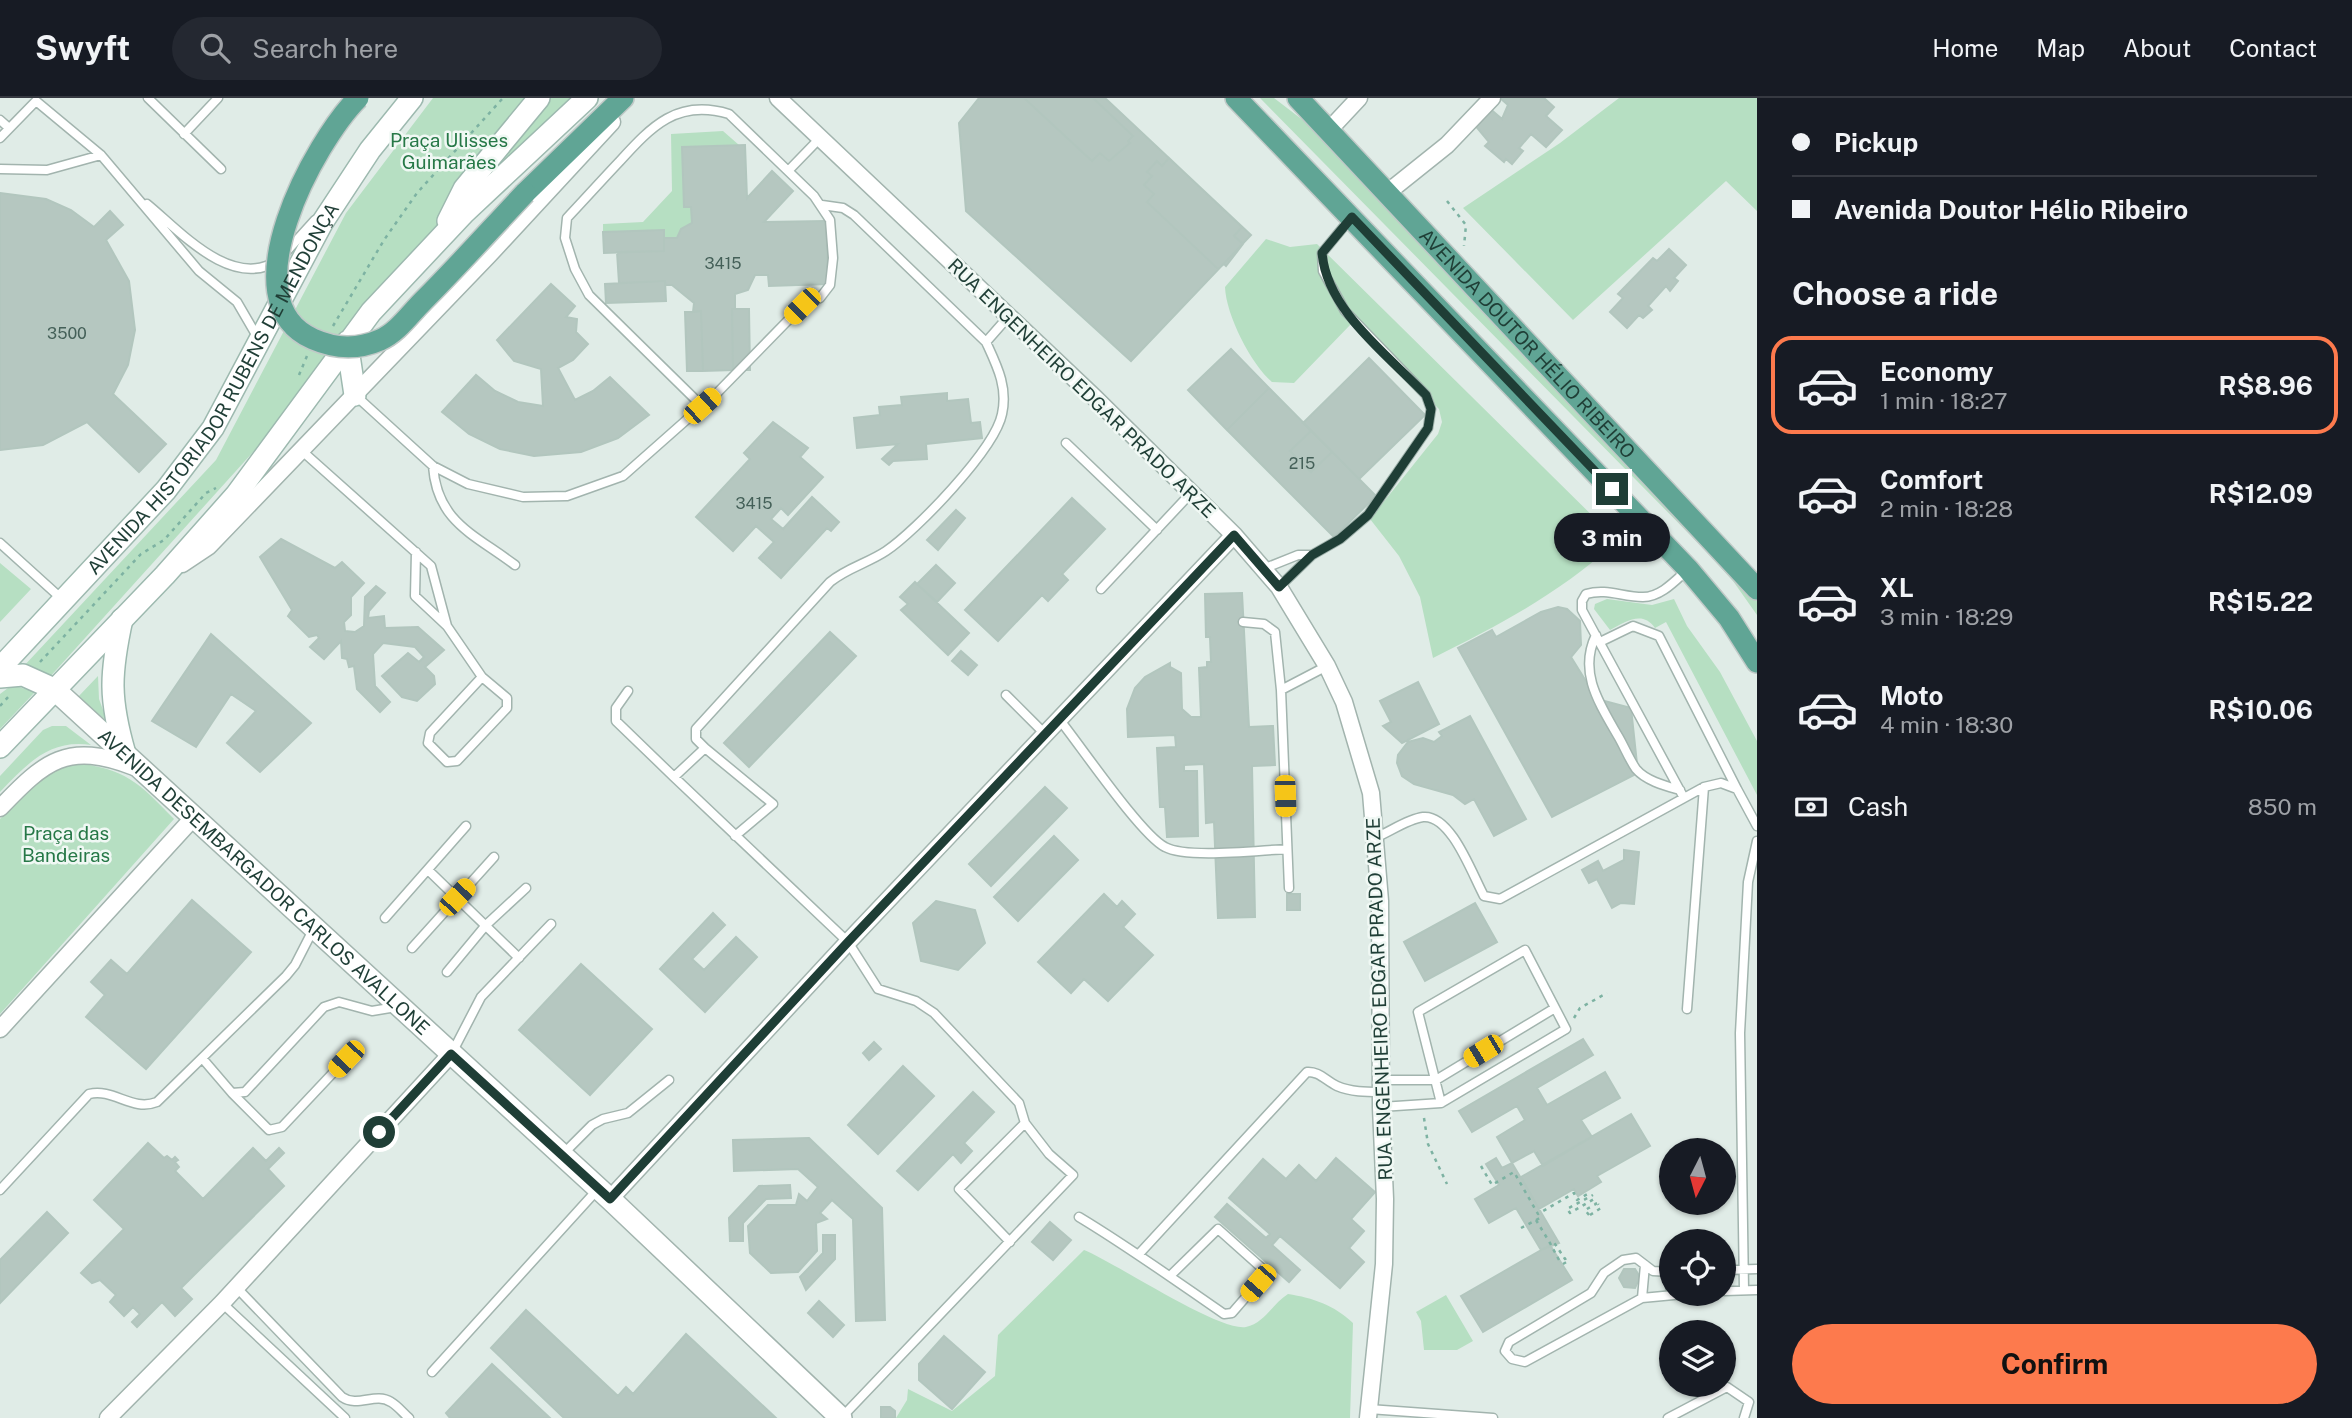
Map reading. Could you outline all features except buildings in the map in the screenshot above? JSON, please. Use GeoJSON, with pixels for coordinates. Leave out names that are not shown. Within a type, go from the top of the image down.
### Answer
{"type":"FeatureCollection","features":[{"type":"Feature","properties":{"kind":"main road"},"geometry":{"type":"LineString","coordinates":[[358,98],[325,143],[303,180],[278,251],[277,287],[282,304],[296,326],[308,337],[345,348],[383,339],[434,290],[525,193],[607,98]]}},
{"type":"Feature","properties":{"kind":"main road","name":"AVENIDA HISTORIADOR RUBENS DE MENDONÇA"},"geometry":{"type":"LineString","coordinates":[[0,668],[166,490],[213,428],[334,203],[370,150],[412,98]]}},
{"type":"Feature","properties":{"kind":"main road"},"geometry":{"type":"LineString","coordinates":[[440,239],[464,189],[539,98]]}},
{"type":"Feature","properties":{"kind":"main road"},"geometry":{"type":"LineString","coordinates":[[0,747],[165,575],[236,495],[340,334],[527,151],[587,98]]}},
{"type":"Feature","properties":{"kind":"main road"},"geometry":{"type":"LineString","coordinates":[[525,193],[623,98]]}},
{"type":"Feature","properties":{"kind":"main road","name":"AVENIDA DOUTOR HÉLIO RIBEIRO"},"geometry":{"type":"LineString","coordinates":[[1237,98],[1688,569],[1729,618],[1757,662]]}},
{"type":"Feature","properties":{"kind":"main road","name":"AVENIDA DOUTOR HÉLIO RIBEIRO"},"geometry":{"type":"LineString","coordinates":[[1298,98],[1757,589]]}},
{"type":"Feature","properties":{"kind":"main road"},"geometry":{"type":"LineString","coordinates":[[340,334],[355,395]]}},
{"type":"Feature","properties":{"kind":"main road"},"geometry":{"type":"LineString","coordinates":[[122,618],[111,698],[125,754]]}},
{"type":"Feature","properties":{"kind":"main road"},"geometry":{"type":"LineString","coordinates":[[0,677],[11,674],[27,677]]}},
{"type":"Feature","properties":{"kind":"main road","name":"AVENIDA DESEMBARGADOR CARLOS AVALLONE"},"geometry":{"type":"LineString","coordinates":[[27,677],[54,689],[604,1194],[841,1418]]}},
{"type":"Feature","properties":{"kind":"street"},"geometry":{"type":"LineString","coordinates":[[165,575],[209,546],[489,256],[632,98]]}},
{"type":"Feature","properties":{"kind":"street","name":"RUA ENGENHEIRO EDGAR PRADO ARZE"},"geometry":{"type":"LineString","coordinates":[[778,98],[1234,535],[1279,587],[1327,666],[1360,750],[1371,793],[1377,837],[1384,1264],[1368,1413]]}},
{"type":"Feature","properties":{"kind":"street"},"geometry":{"type":"LineString","coordinates":[[1330,130],[1359,98]]}},
{"type":"Feature","properties":{"kind":"street"},"geometry":{"type":"LineString","coordinates":[[1387,193],[1447,145],[1492,98]]}},
{"type":"Feature","properties":{"kind":"street"},"geometry":{"type":"LineString","coordinates":[[604,1194],[848,942],[1234,535]]}},
{"type":"Feature","properties":{"kind":"street"},"geometry":{"type":"LineString","coordinates":[[0,808],[46,764],[60,757],[93,755],[142,770]]}},
{"type":"Feature","properties":{"kind":"street"},"geometry":{"type":"LineString","coordinates":[[0,1028],[194,817]]}},
{"type":"Feature","properties":{"kind":"street"},"geometry":{"type":"LineString","coordinates":[[108,1418],[222,1303],[451,1054]]}},
{"type":"Feature","properties":{"kind":"lane"},"geometry":{"type":"LineString","coordinates":[[148,98],[221,169]]}},
{"type":"Feature","properties":{"kind":"lane"},"geometry":{"type":"LineString","coordinates":[[184,134],[218,98]]}},
{"type":"Feature","properties":{"kind":"lane"},"geometry":{"type":"LineString","coordinates":[[0,138],[35,99],[101,155],[199,271],[237,302],[259,341]]}},
{"type":"Feature","properties":{"kind":"lane"},"geometry":{"type":"LineString","coordinates":[[355,395],[433,466],[468,484],[523,498],[567,496],[623,476],[702,406],[802,306],[820,298],[830,285],[832,226],[822,205],[729,114],[714,108],[698,107],[675,112],[655,122],[567,218],[565,239],[575,269],[589,295],[702,406]]}},
{"type":"Feature","properties":{"kind":"lane"},"geometry":{"type":"LineString","coordinates":[[0,120],[9,128]]}},
{"type":"Feature","properties":{"kind":"lane"},"geometry":{"type":"LineString","coordinates":[[789,170],[821,137]]}},
{"type":"Feature","properties":{"kind":"lane"},"geometry":{"type":"LineString","coordinates":[[0,169],[54,169],[101,155]]}},
{"type":"Feature","properties":{"kind":"lane"},"geometry":{"type":"LineString","coordinates":[[137,195],[211,255],[230,265],[246,267],[275,262],[334,203]]}},
{"type":"Feature","properties":{"kind":"lane"},"geometry":{"type":"LineString","coordinates":[[735,836],[773,804],[705,748],[696,739],[696,729],[830,582],[841,572],[887,551],[949,491],[983,451],[999,427],[1004,397],[1002,377],[986,342],[855,215],[843,208],[822,205]]}},
{"type":"Feature","properties":{"kind":"lane"},"geometry":{"type":"LineString","coordinates":[[1279,587],[1312,555],[1340,539],[1368,515],[1428,428],[1430,418],[1426,395],[1345,310],[1323,271],[1322,253],[1352,217]]}},
{"type":"Feature","properties":{"kind":"lane"},"geometry":{"type":"LineString","coordinates":[[986,342],[1008,317]]}},
{"type":"Feature","properties":{"kind":"lane"},"geometry":{"type":"LineString","coordinates":[[1066,443],[1157,530]]}},
{"type":"Feature","properties":{"kind":"lane"},"geometry":{"type":"LineString","coordinates":[[301,450],[416,552],[434,573],[447,626]]}},
{"type":"Feature","properties":{"kind":"lane"},"geometry":{"type":"LineString","coordinates":[[433,466],[434,486],[447,514],[515,565]]}},
{"type":"Feature","properties":{"kind":"lane"},"geometry":{"type":"LineString","coordinates":[[1101,589],[1191,493]]}},
{"type":"Feature","properties":{"kind":"lane"},"geometry":{"type":"LineString","coordinates":[[0,543],[62,600]]}},
{"type":"Feature","properties":{"kind":"lane"},"geometry":{"type":"LineString","coordinates":[[416,552],[415,596],[447,626],[482,677],[507,698],[508,708],[457,761],[447,762],[428,743],[430,733],[482,677]]}},
{"type":"Feature","properties":{"kind":"lane"},"geometry":{"type":"LineString","coordinates":[[1263,569],[1298,555],[1312,555]]}},
{"type":"Feature","properties":{"kind":"lane"},"geometry":{"type":"LineString","coordinates":[[1682,794],[1582,610],[1582,601],[1586,594],[1600,590],[1644,597],[1664,590],[1688,569]]}},
{"type":"Feature","properties":{"kind":"lane"},"geometry":{"type":"LineString","coordinates":[[1243,622],[1264,624],[1275,632],[1281,690],[1289,888]]}},
{"type":"Feature","properties":{"kind":"lane"},"geometry":{"type":"LineString","coordinates":[[1682,794],[1637,770],[1597,699],[1589,673],[1591,646],[1598,638],[1633,626],[1659,636],[1757,826]]}},
{"type":"Feature","properties":{"kind":"lane"},"geometry":{"type":"LineString","coordinates":[[1281,690],[1327,666]]}},
{"type":"Feature","properties":{"kind":"lane"},"geometry":{"type":"LineString","coordinates":[[628,691],[616,708],[616,721],[848,942],[878,989],[916,1001],[934,1013],[1019,1103],[1024,1123],[1049,1154],[1073,1175],[841,1418]]}},
{"type":"Feature","properties":{"kind":"lane"},"geometry":{"type":"LineString","coordinates":[[1006,695],[1045,734]]}},
{"type":"Feature","properties":{"kind":"lane"},"geometry":{"type":"LineString","coordinates":[[1059,719],[1142,825],[1165,848],[1190,852],[1287,849]]}},
{"type":"Feature","properties":{"kind":"lane"},"geometry":{"type":"LineString","coordinates":[[674,777],[705,748]]}},
{"type":"Feature","properties":{"kind":"lane"},"geometry":{"type":"LineString","coordinates":[[1377,837],[1421,817],[1436,817],[1447,826],[1483,896],[1500,899],[1682,794],[1721,783],[1737,789]]}},
{"type":"Feature","properties":{"kind":"lane"},"geometry":{"type":"LineString","coordinates":[[1687,1009],[1704,787]]}},
{"type":"Feature","properties":{"kind":"lane"},"geometry":{"type":"LineString","coordinates":[[385,918],[466,825]]}},
{"type":"Feature","properties":{"kind":"lane"},"geometry":{"type":"LineString","coordinates":[[1744,1290],[1740,1033],[1748,882],[1757,841]]}},
{"type":"Feature","properties":{"kind":"lane"},"geometry":{"type":"LineString","coordinates":[[412,948],[494,857]]}},
{"type":"Feature","properties":{"kind":"lane"},"geometry":{"type":"LineString","coordinates":[[428,870],[519,958]]}},
{"type":"Feature","properties":{"kind":"lane"},"geometry":{"type":"LineString","coordinates":[[447,972],[486,925],[526,888]]}},
{"type":"Feature","properties":{"kind":"lane"},"geometry":{"type":"LineString","coordinates":[[451,1054],[481,997],[551,924]]}},
{"type":"Feature","properties":{"kind":"lane"},"geometry":{"type":"LineString","coordinates":[[0,1190],[89,1094],[105,1093],[146,1107],[157,1102],[286,976],[295,965],[314,928]]}},
{"type":"Feature","properties":{"kind":"lane"},"geometry":{"type":"LineString","coordinates":[[1139,1254],[1307,1072],[1317,1073],[1334,1085],[1349,1090],[1441,1103],[1566,1029],[1525,950],[1418,1012],[1441,1103]]}},
{"type":"Feature","properties":{"kind":"lane"},"geometry":{"type":"LineString","coordinates":[[232,1093],[245,1091],[311,1018],[330,1003],[339,1002],[372,1011],[399,1006]]}},
{"type":"Feature","properties":{"kind":"lane"},"geometry":{"type":"LineString","coordinates":[[1381,1093],[1436,1080],[1555,1008]]}},
{"type":"Feature","properties":{"kind":"lane"},"geometry":{"type":"LineString","coordinates":[[202,1058],[269,1130],[282,1128],[346,1059]]}},
{"type":"Feature","properties":{"kind":"lane"},"geometry":{"type":"LineString","coordinates":[[561,1155],[592,1125],[628,1112],[669,1080]]}},
{"type":"Feature","properties":{"kind":"lane"},"geometry":{"type":"LineString","coordinates":[[1010,1242],[958,1189],[1024,1123]]}},
{"type":"Feature","properties":{"kind":"lane"},"geometry":{"type":"LineString","coordinates":[[432,1372],[604,1194]]}},
{"type":"Feature","properties":{"kind":"lane"},"geometry":{"type":"LineString","coordinates":[[1079,1217],[1229,1315],[1258,1283],[1264,1270],[1218,1229],[1170,1276]]}},
{"type":"Feature","properties":{"kind":"lane"},"geometry":{"type":"LineString","coordinates":[[1659,1271],[1653,1271],[1636,1258],[1623,1260],[1604,1273],[1591,1293],[1509,1342],[1505,1351],[1512,1359],[1525,1362],[1642,1298],[1659,1296]]}},
{"type":"Feature","properties":{"kind":"lane"},"geometry":{"type":"LineString","coordinates":[[1642,1298],[1645,1265]]}},
{"type":"Feature","properties":{"kind":"lane"},"geometry":{"type":"LineString","coordinates":[[1736,1270],[1757,1269]]}},
{"type":"Feature","properties":{"kind":"lane"},"geometry":{"type":"LineString","coordinates":[[235,1287],[342,1397],[354,1403],[383,1399],[391,1401],[408,1418]]}},
{"type":"Feature","properties":{"kind":"lane"},"geometry":{"type":"LineString","coordinates":[[1736,1291],[1757,1290]]}},
{"type":"Feature","properties":{"kind":"lane"},"geometry":{"type":"LineString","coordinates":[[222,1303],[345,1418]]}},
{"type":"Feature","properties":{"kind":"lane"},"geometry":{"type":"LineString","coordinates":[[1668,1418],[1727,1387],[1749,1402],[1744,1418]]}},
{"type":"Feature","properties":{"kind":"lane"},"geometry":{"type":"LineString","coordinates":[[1368,1413],[1493,1418]]}},
{"type":"Feature","properties":{"kind":"path"},"geometry":{"type":"LineString","coordinates":[[340,334],[383,240],[417,192],[503,98]]}},
{"type":"Feature","properties":{"kind":"path"},"geometry":{"type":"LineString","coordinates":[[1447,201],[1466,225],[1463,249]]}},
{"type":"Feature","properties":{"kind":"path"},"geometry":{"type":"LineString","coordinates":[[298,376],[310,350]]}},
{"type":"Feature","properties":{"kind":"path"},"geometry":{"type":"LineString","coordinates":[[0,706],[141,554],[164,540],[206,493],[226,483]]}},
{"type":"Feature","properties":{"kind":"path"},"geometry":{"type":"LineString","coordinates":[[1566,1029],[1580,1008],[1607,993]]}},
{"type":"Feature","properties":{"kind":"path"},"geometry":{"type":"LineString","coordinates":[[1423,1112],[1428,1144],[1447,1184]]}},
{"type":"Feature","properties":{"kind":"path"},"geometry":{"type":"LineString","coordinates":[[1481,1166],[1492,1185],[1514,1172],[1540,1218],[1521,1228]]}},
{"type":"Feature","properties":{"kind":"path"},"geometry":{"type":"LineString","coordinates":[[1538,1214],[1574,1194],[1577,1199],[1591,1192]]}},
{"type":"Feature","properties":{"kind":"path"},"geometry":{"type":"LineString","coordinates":[[1591,1192],[1601,1208],[1589,1216],[1586,1210],[1596,1204],[1594,1199],[1570,1213],[1567,1209],[1591,1192]]}},
{"type":"Feature","properties":{"kind":"path"},"geometry":{"type":"LineString","coordinates":[[1536,1220],[1559,1260]]}},
{"type":"Feature","properties":{"kind":"path"},"geometry":{"type":"LineString","coordinates":[[1550,1242],[1553,1241],[1565,1259],[1569,1259],[1563,1264]]}},
{"type":"Feature","properties":{"kind":"green space","name":"Praça Ulisses Guimarães"},"geometry":{"type":"Polygon","coordinates":[[[433,98],[573,98],[48,679],[23,667],[216,460],[346,213],[433,98]]]}},
{"type":"Feature","properties":{"kind":"green space"},"geometry":{"type":"Polygon","coordinates":[[[1260,98],[1274,98],[1321,134],[1757,590],[1757,615],[1733,581],[1702,547],[1260,98]]]}},
{"type":"Feature","properties":{"kind":"green space"},"geometry":{"type":"Polygon","coordinates":[[[1619,98],[1757,98],[1757,211],[1726,181],[1573,320],[1463,208],[1560,143],[1619,98]]]}},
{"type":"Feature","properties":{"kind":"green space"},"geometry":{"type":"Polygon","coordinates":[[[723,131],[739,145],[682,147],[684,207],[691,207],[692,223],[681,229],[677,238],[664,238],[663,230],[603,232],[603,224],[643,222],[672,191],[671,134],[723,131]]]}},
{"type":"Feature","properties":{"kind":"green space"},"geometry":{"type":"Polygon","coordinates":[[[1266,239],[1290,247],[1317,244],[1618,541],[1573,577],[1529,606],[1433,658],[1420,597],[1399,556],[1370,519],[1438,434],[1442,422],[1439,409],[1352,323],[1294,383],[1272,382],[1256,364],[1241,338],[1230,311],[1225,287],[1266,239]]]}},
{"type":"Feature","properties":{"kind":"green space"},"geometry":{"type":"Polygon","coordinates":[[[0,563],[31,589],[0,622],[0,563]]]}},
{"type":"Feature","properties":{"kind":"green space"},"geometry":{"type":"Polygon","coordinates":[[[1607,599],[1652,605],[1674,599],[1687,626],[1720,672],[1757,741],[1757,795],[1666,622],[1655,628],[1645,620],[1634,619],[1610,630],[1594,609],[1595,604],[1607,599]]]}},
{"type":"Feature","properties":{"kind":"green space"},"geometry":{"type":"Polygon","coordinates":[[[98,676],[99,699],[107,721],[78,697],[98,676]]]}},
{"type":"Feature","properties":{"kind":"green space"},"geometry":{"type":"Polygon","coordinates":[[[12,685],[35,692],[0,729],[0,694],[12,685]]]}},
{"type":"Feature","properties":{"kind":"green space"},"geometry":{"type":"Polygon","coordinates":[[[52,726],[66,726],[91,745],[76,744],[51,750],[30,763],[0,792],[0,776],[43,730],[52,726]]]}},
{"type":"Feature","properties":{"kind":"green space","name":"Praça das Bandeiras"},"geometry":{"type":"Polygon","coordinates":[[[73,763],[106,769],[130,779],[174,819],[0,1014],[0,819],[50,768],[73,763]]]}},
{"type":"Feature","properties":{"kind":"green space"},"geometry":{"type":"Polygon","coordinates":[[[1084,1250],[1191,1308],[1233,1326],[1253,1325],[1288,1294],[1315,1300],[1338,1311],[1353,1323],[1350,1418],[896,1418],[907,1400],[908,1389],[952,1411],[995,1376],[998,1335],[1084,1250]]]}},
{"type":"Feature","properties":{"kind":"green space"},"geometry":{"type":"Polygon","coordinates":[[[1446,1295],[1473,1341],[1457,1350],[1424,1350],[1421,1321],[1416,1312],[1446,1295]]]}},
{"type":"Feature","properties":{"kind":"route"},"geometry":{"type":"LineString","coordinates":[[379,1132],[451,1054],[610,1199],[848,942],[1234,535],[1279,587],[1312,555],[1340,539],[1368,515],[1428,428],[1431,409],[1426,395],[1345,310],[1323,271],[1322,253],[1329,241],[1352,217],[1612,489]]}}]}
